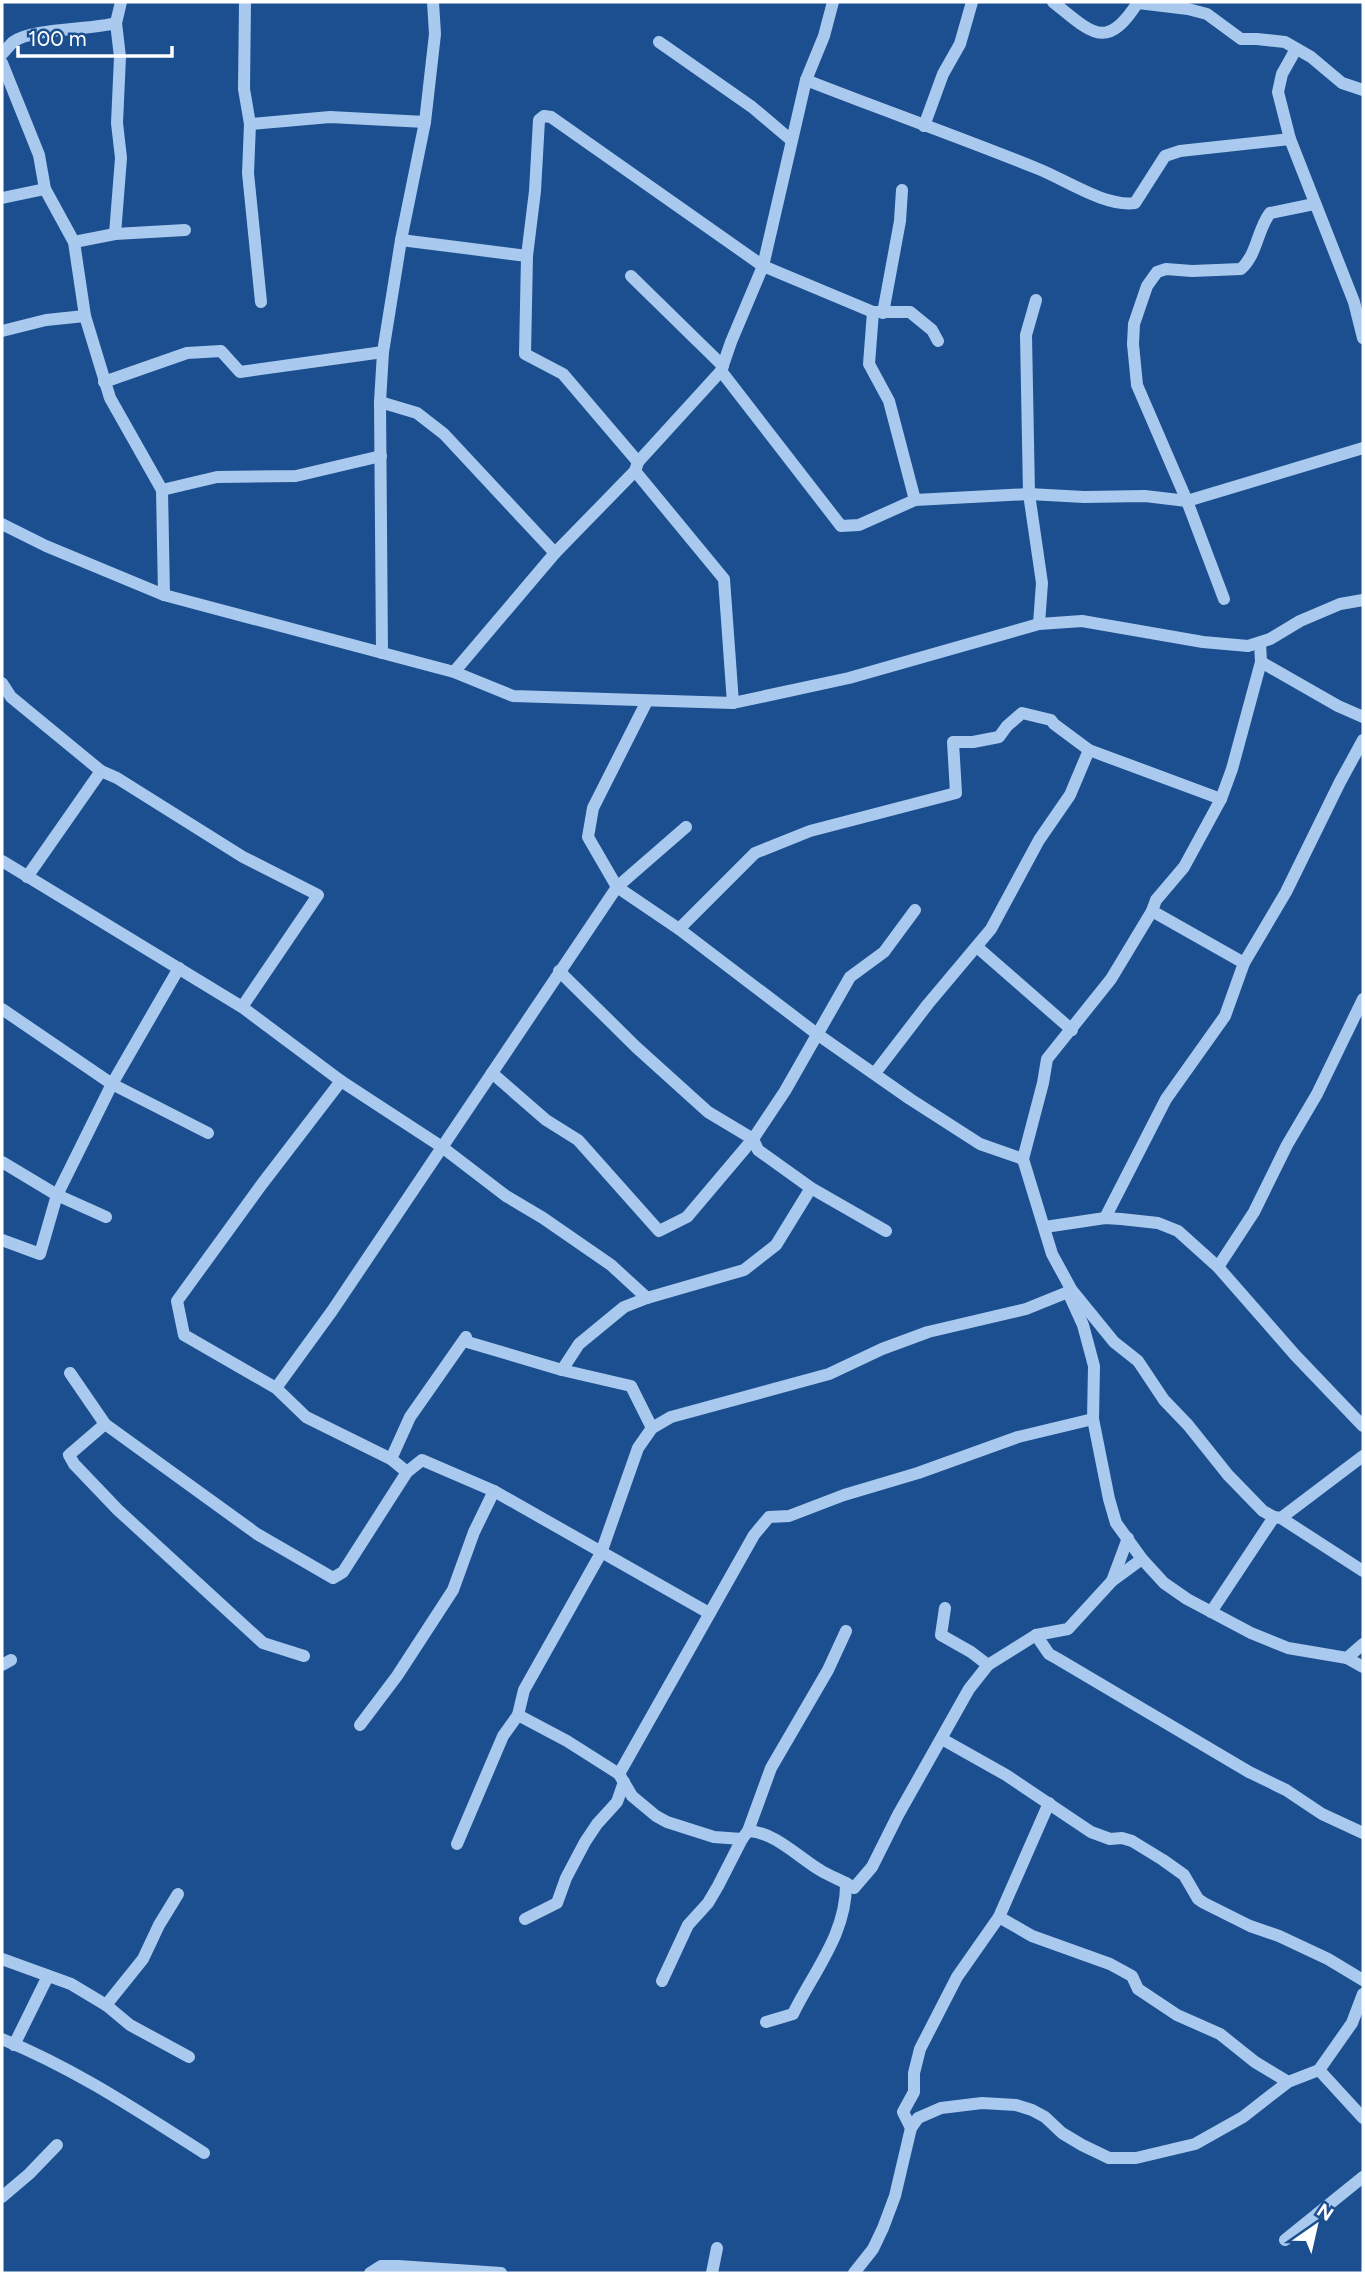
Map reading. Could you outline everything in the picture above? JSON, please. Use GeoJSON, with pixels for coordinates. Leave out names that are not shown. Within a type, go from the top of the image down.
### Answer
{"type":"FeatureCollection","features":[{"type":"Feature","properties":{"kind":"street"},"geometry":{"type":"LineString","coordinates":[[115,234],[121,158],[117,123],[120,57],[116,23],[121,2]]}},
{"type":"Feature","properties":{"kind":"street"},"geometry":{"type":"LineString","coordinates":[[245,2],[244,89],[250,124],[248,173],[261,302]]}},
{"type":"Feature","properties":{"kind":"street"},"geometry":{"type":"LineString","coordinates":[[382,653],[380,402],[383,352],[401,240],[425,122],[435,34],[433,2]]}},
{"type":"Feature","properties":{"kind":"street"},"geometry":{"type":"LineString","coordinates":[[924,126],[943,74],[960,44],[972,2]]}},
{"type":"Feature","properties":{"kind":"street"},"geometry":{"type":"LineString","coordinates":[[1054,2],[1088,29],[1101,33],[1111,32],[1121,26],[1138,2],[1188,9],[1207,15],[1241,39],[1285,42],[1311,57],[1342,83],[1363,90]]}},
{"type":"Feature","properties":{"kind":"street"},"geometry":{"type":"LineString","coordinates":[[454,672],[555,553],[636,467],[722,368],[730,342],[763,266],[790,140],[806,80],[824,36],[830,3]]}},
{"type":"Feature","properties":{"kind":"street"},"geometry":{"type":"LineString","coordinates":[[2,54],[15,41],[51,31],[116,23]]}},
{"type":"Feature","properties":{"kind":"street"},"geometry":{"type":"LineString","coordinates":[[659,42],[752,107],[790,140]]}},
{"type":"Feature","properties":{"kind":"street"},"geometry":{"type":"LineString","coordinates":[[1296,49],[1282,74],[1278,92],[1290,139],[1354,302],[1363,338]]}},
{"type":"Feature","properties":{"kind":"street"},"geometry":{"type":"LineString","coordinates":[[2,63],[39,155],[45,189],[74,242],[85,316],[104,382],[110,398],[162,490],[164,595]]}},
{"type":"Feature","properties":{"kind":"street"},"geometry":{"type":"LineString","coordinates":[[806,80],[1037,168],[1112,202],[1135,203],[1165,156],[1180,151],[1290,139]]}},
{"type":"Feature","properties":{"kind":"street"},"geometry":{"type":"LineString","coordinates":[[733,702],[724,579],[563,374],[525,354],[527,256],[540,120],[544,116],[551,117],[763,266],[878,312],[910,312],[932,330],[938,341]]}},
{"type":"Feature","properties":{"kind":"street"},"geometry":{"type":"LineString","coordinates":[[250,124],[330,117],[425,122]]}},
{"type":"Feature","properties":{"kind":"street"},"geometry":{"type":"LineString","coordinates":[[2,198],[45,189]]}},
{"type":"Feature","properties":{"kind":"street"},"geometry":{"type":"LineString","coordinates":[[902,190],[900,221],[878,312],[869,364],[889,401],[915,500]]}},
{"type":"Feature","properties":{"kind":"street"},"geometry":{"type":"LineString","coordinates":[[1224,599],[1137,385],[1133,344],[1135,324],[1147,286],[1157,272],[1241,269],[1252,257],[1264,220],[1270,213],[1314,204]]}},
{"type":"Feature","properties":{"kind":"street"},"geometry":{"type":"LineString","coordinates":[[74,242],[115,234],[185,230]]}},
{"type":"Feature","properties":{"kind":"street"},"geometry":{"type":"LineString","coordinates":[[401,240],[527,256]]}},
{"type":"Feature","properties":{"kind":"street"},"geometry":{"type":"LineString","coordinates":[[631,276],[722,368],[841,526],[859,525],[915,500],[1029,495],[1145,496],[1186,501],[1363,448]]}},
{"type":"Feature","properties":{"kind":"street"},"geometry":{"type":"LineString","coordinates":[[1036,300],[1027,335],[1029,495],[1042,583],[1039,624]]}},
{"type":"Feature","properties":{"kind":"street"},"geometry":{"type":"LineString","coordinates":[[2,331],[46,320],[85,316]]}},
{"type":"Feature","properties":{"kind":"street"},"geometry":{"type":"LineString","coordinates":[[104,382],[187,353],[221,351],[240,372],[383,352]]}},
{"type":"Feature","properties":{"kind":"street"},"geometry":{"type":"LineString","coordinates":[[380,402],[417,413],[444,434],[555,553]]}},
{"type":"Feature","properties":{"kind":"street"},"geometry":{"type":"LineString","coordinates":[[162,490],[217,477],[296,476],[381,456]]}},
{"type":"Feature","properties":{"kind":"street"},"geometry":{"type":"LineString","coordinates":[[2,524],[46,546],[164,595],[454,672],[513,695],[733,702],[849,677],[1039,624],[1082,621],[1233,646],[1260,643],[1300,621],[1340,604],[1363,600]]}},
{"type":"Feature","properties":{"kind":"street"},"geometry":{"type":"LineString","coordinates":[[1260,643],[1261,662],[1232,769],[1221,799],[1184,867],[1156,900],[1111,979],[1047,1059],[1023,1158],[1052,1254],[1083,1325],[1094,1366],[1093,1419],[1108,1499],[1116,1523],[1142,1559],[1164,1583],[1211,1612],[1287,1648],[1347,1658],[1363,1667]]}},
{"type":"Feature","properties":{"kind":"street"},"geometry":{"type":"LineString","coordinates":[[1261,662],[1338,706],[1363,717]]}},
{"type":"Feature","properties":{"kind":"street"},"geometry":{"type":"LineString","coordinates":[[2,684],[6,702],[101,771],[117,778],[243,857],[318,895],[243,1007]]}},
{"type":"Feature","properties":{"kind":"street"},"geometry":{"type":"LineString","coordinates":[[647,701],[593,808],[588,837],[617,887],[679,929],[817,1034],[910,1099],[980,1144],[1023,1158]]}},
{"type":"Feature","properties":{"kind":"street"},"geometry":{"type":"LineString","coordinates":[[679,929],[755,853],[810,831],[956,793],[953,742],[973,742],[999,737],[1022,713],[1051,720],[1089,750],[1221,799]]}},
{"type":"Feature","properties":{"kind":"street"},"geometry":{"type":"LineString","coordinates":[[1104,1218],[1166,1099],[1225,1016],[1244,963],[1286,892],[1363,740]]}},
{"type":"Feature","properties":{"kind":"street"},"geometry":{"type":"LineString","coordinates":[[875,1073],[991,929],[1039,840],[1070,795],[1089,750]]}},
{"type":"Feature","properties":{"kind":"street"},"geometry":{"type":"LineString","coordinates":[[27,877],[101,771]]}},
{"type":"Feature","properties":{"kind":"street"},"geometry":{"type":"LineString","coordinates":[[276,1388],[332,1311],[617,887],[687,827]]}},
{"type":"Feature","properties":{"kind":"street"},"geometry":{"type":"LineString","coordinates":[[2,861],[243,1007],[341,1082],[442,1147],[506,1196],[544,1218],[611,1265],[647,1298]]}},
{"type":"Feature","properties":{"kind":"street"},"geometry":{"type":"LineString","coordinates":[[492,1073],[546,1120],[578,1140],[659,1231],[687,1217],[753,1139],[785,1091],[850,977],[884,952],[915,910]]}},
{"type":"Feature","properties":{"kind":"street"},"geometry":{"type":"LineString","coordinates":[[1152,911],[1244,963]]}},
{"type":"Feature","properties":{"kind":"street"},"geometry":{"type":"LineString","coordinates":[[977,947],[1072,1030]]}},
{"type":"Feature","properties":{"kind":"street"},"geometry":{"type":"LineString","coordinates":[[2,1240],[40,1254],[57,1195],[112,1084],[179,968]]}},
{"type":"Feature","properties":{"kind":"street"},"geometry":{"type":"LineString","coordinates":[[559,971],[636,1047],[708,1112],[753,1139],[758,1150],[811,1188],[886,1231]]}},
{"type":"Feature","properties":{"kind":"street"},"geometry":{"type":"LineString","coordinates":[[1218,1267],[1254,1212],[1287,1145],[1317,1094],[1363,999]]}},
{"type":"Feature","properties":{"kind":"street"},"geometry":{"type":"LineString","coordinates":[[2,1009],[112,1084],[208,1133]]}},
{"type":"Feature","properties":{"kind":"street"},"geometry":{"type":"LineString","coordinates":[[341,1082],[177,1301],[184,1335],[276,1388],[306,1417],[391,1460],[407,1472]]}},
{"type":"Feature","properties":{"kind":"street"},"geometry":{"type":"LineString","coordinates":[[2,1162],[57,1195],[106,1217]]}},
{"type":"Feature","properties":{"kind":"street"},"geometry":{"type":"LineString","coordinates":[[562,1370],[579,1344],[624,1307],[744,1270],[776,1245],[811,1188]]}},
{"type":"Feature","properties":{"kind":"street"},"geometry":{"type":"LineString","coordinates":[[1045,1227],[1104,1218],[1147,1221],[1170,1226],[1218,1267],[1295,1355],[1363,1426]]}},
{"type":"Feature","properties":{"kind":"street"},"geometry":{"type":"LineString","coordinates":[[457,1844],[503,1736],[518,1715],[524,1690],[601,1553],[638,1448],[652,1428],[671,1417],[829,1374],[882,1349],[928,1332],[1026,1309],[1069,1289]]}},
{"type":"Feature","properties":{"kind":"street"},"geometry":{"type":"LineString","coordinates":[[1069,1289],[1114,1342],[1138,1360],[1164,1400],[1228,1475],[1263,1511],[1363,1571]]}},
{"type":"Feature","properties":{"kind":"street"},"geometry":{"type":"LineString","coordinates":[[391,1460],[410,1417],[465,1339],[562,1370],[631,1386],[652,1428]]}},
{"type":"Feature","properties":{"kind":"street"},"geometry":{"type":"LineString","coordinates":[[70,1373],[105,1424],[257,1534],[333,1578],[343,1572],[407,1472],[422,1460],[494,1492],[709,1613]]}},
{"type":"Feature","properties":{"kind":"street"},"geometry":{"type":"LineString","coordinates":[[617,1802],[622,1778],[709,1613],[754,1535],[769,1517],[789,1516],[1018,1437],[1093,1419]]}},
{"type":"Feature","properties":{"kind":"street"},"geometry":{"type":"LineString","coordinates":[[105,1424],[69,1455],[74,1464],[118,1510],[263,1643],[304,1657]]}},
{"type":"Feature","properties":{"kind":"street"},"geometry":{"type":"LineString","coordinates":[[1211,1612],[1278,1518],[1363,1456]]}},
{"type":"Feature","properties":{"kind":"street"},"geometry":{"type":"LineString","coordinates":[[360,1725],[397,1676],[453,1590],[474,1532],[494,1492]]}},
{"type":"Feature","properties":{"kind":"street"},"geometry":{"type":"LineString","coordinates":[[1112,1581],[1128,1538]]}},
{"type":"Feature","properties":{"kind":"street"},"geometry":{"type":"LineString","coordinates":[[518,1715],[567,1741],[622,1778],[632,1796],[667,1822],[715,1837],[757,1832],[771,1837],[819,1870],[854,1888],[873,1867],[898,1815],[970,1689],[988,1665],[1036,1635],[1068,1629],[1112,1581],[1142,1559]]}},
{"type":"Feature","properties":{"kind":"street"},"geometry":{"type":"LineString","coordinates":[[945,1608],[941,1635],[988,1665]]}},
{"type":"Feature","properties":{"kind":"street"},"geometry":{"type":"LineString","coordinates":[[663,1981],[688,1925],[713,1895],[745,1835],[771,1768],[828,1670],[846,1631]]}},
{"type":"Feature","properties":{"kind":"street"},"geometry":{"type":"LineString","coordinates":[[1036,1635],[1049,1654],[1250,1772],[1286,1790],[1322,1814],[1363,1833]]}},
{"type":"Feature","properties":{"kind":"street"},"geometry":{"type":"LineString","coordinates":[[1347,1658],[1363,1644]]}},
{"type":"Feature","properties":{"kind":"street"},"geometry":{"type":"LineString","coordinates":[[942,1739],[1006,1775],[1091,1832],[1110,1839],[1122,1838],[1163,1860],[1184,1875],[1198,1899],[1204,1903],[1250,1926],[1316,1953],[1363,1980]]}},
{"type":"Feature","properties":{"kind":"street"},"geometry":{"type":"LineString","coordinates":[[525,1919],[556,1903],[590,1833],[617,1802],[632,1796]]}},
{"type":"Feature","properties":{"kind":"street"},"geometry":{"type":"LineString","coordinates":[[915,2123],[903,2112],[914,2092],[914,2073],[920,2049],[957,1978],[999,1917],[1049,1803]]}},
{"type":"Feature","properties":{"kind":"street"},"geometry":{"type":"LineString","coordinates":[[766,2022],[793,2014],[838,1933],[847,1897],[846,1883]]}},
{"type":"Feature","properties":{"kind":"street"},"geometry":{"type":"LineString","coordinates":[[106,2004],[143,1959],[178,1894]]}},
{"type":"Feature","properties":{"kind":"street"},"geometry":{"type":"LineString","coordinates":[[999,1917],[1031,1936],[1110,1964],[1132,1976],[1138,1989],[1177,2015],[1220,2034],[1255,2062],[1288,2082]]}},
{"type":"Feature","properties":{"kind":"street"},"geometry":{"type":"LineString","coordinates":[[2,1959],[71,1984],[106,2004],[130,2025],[190,2057]]}},
{"type":"Feature","properties":{"kind":"street"},"geometry":{"type":"LineString","coordinates":[[48,1976],[8,2042],[52,2061],[109,2092],[204,2153]]}},
{"type":"Feature","properties":{"kind":"street"},"geometry":{"type":"LineString","coordinates":[[854,2273],[873,2249],[883,2228],[895,2196],[915,2123],[941,2108],[982,2103],[1016,2105],[1045,2117],[1062,2133],[1108,2158],[1136,2158],[1195,2144],[1243,2117],[1288,2082],[1319,2070],[1352,2024],[1363,1994]]}},
{"type":"Feature","properties":{"kind":"street"},"geometry":{"type":"LineString","coordinates":[[1319,2070],[1363,2118]]}},
{"type":"Feature","properties":{"kind":"street"},"geometry":{"type":"LineString","coordinates":[[2,2197],[57,2145]]}},
{"type":"Feature","properties":{"kind":"street"},"geometry":{"type":"LineString","coordinates":[[1285,2240],[1363,2177]]}},
{"type":"Feature","properties":{"kind":"street"},"geometry":{"type":"LineString","coordinates":[[2,2178],[14,2186]]}},
{"type":"Feature","properties":{"kind":"street"},"geometry":{"type":"LineString","coordinates":[[712,2273],[717,2248]]}},
{"type":"Feature","properties":{"kind":"street"},"geometry":{"type":"LineString","coordinates":[[370,2273],[381,2266],[398,2270],[500,2273]]}}]}
